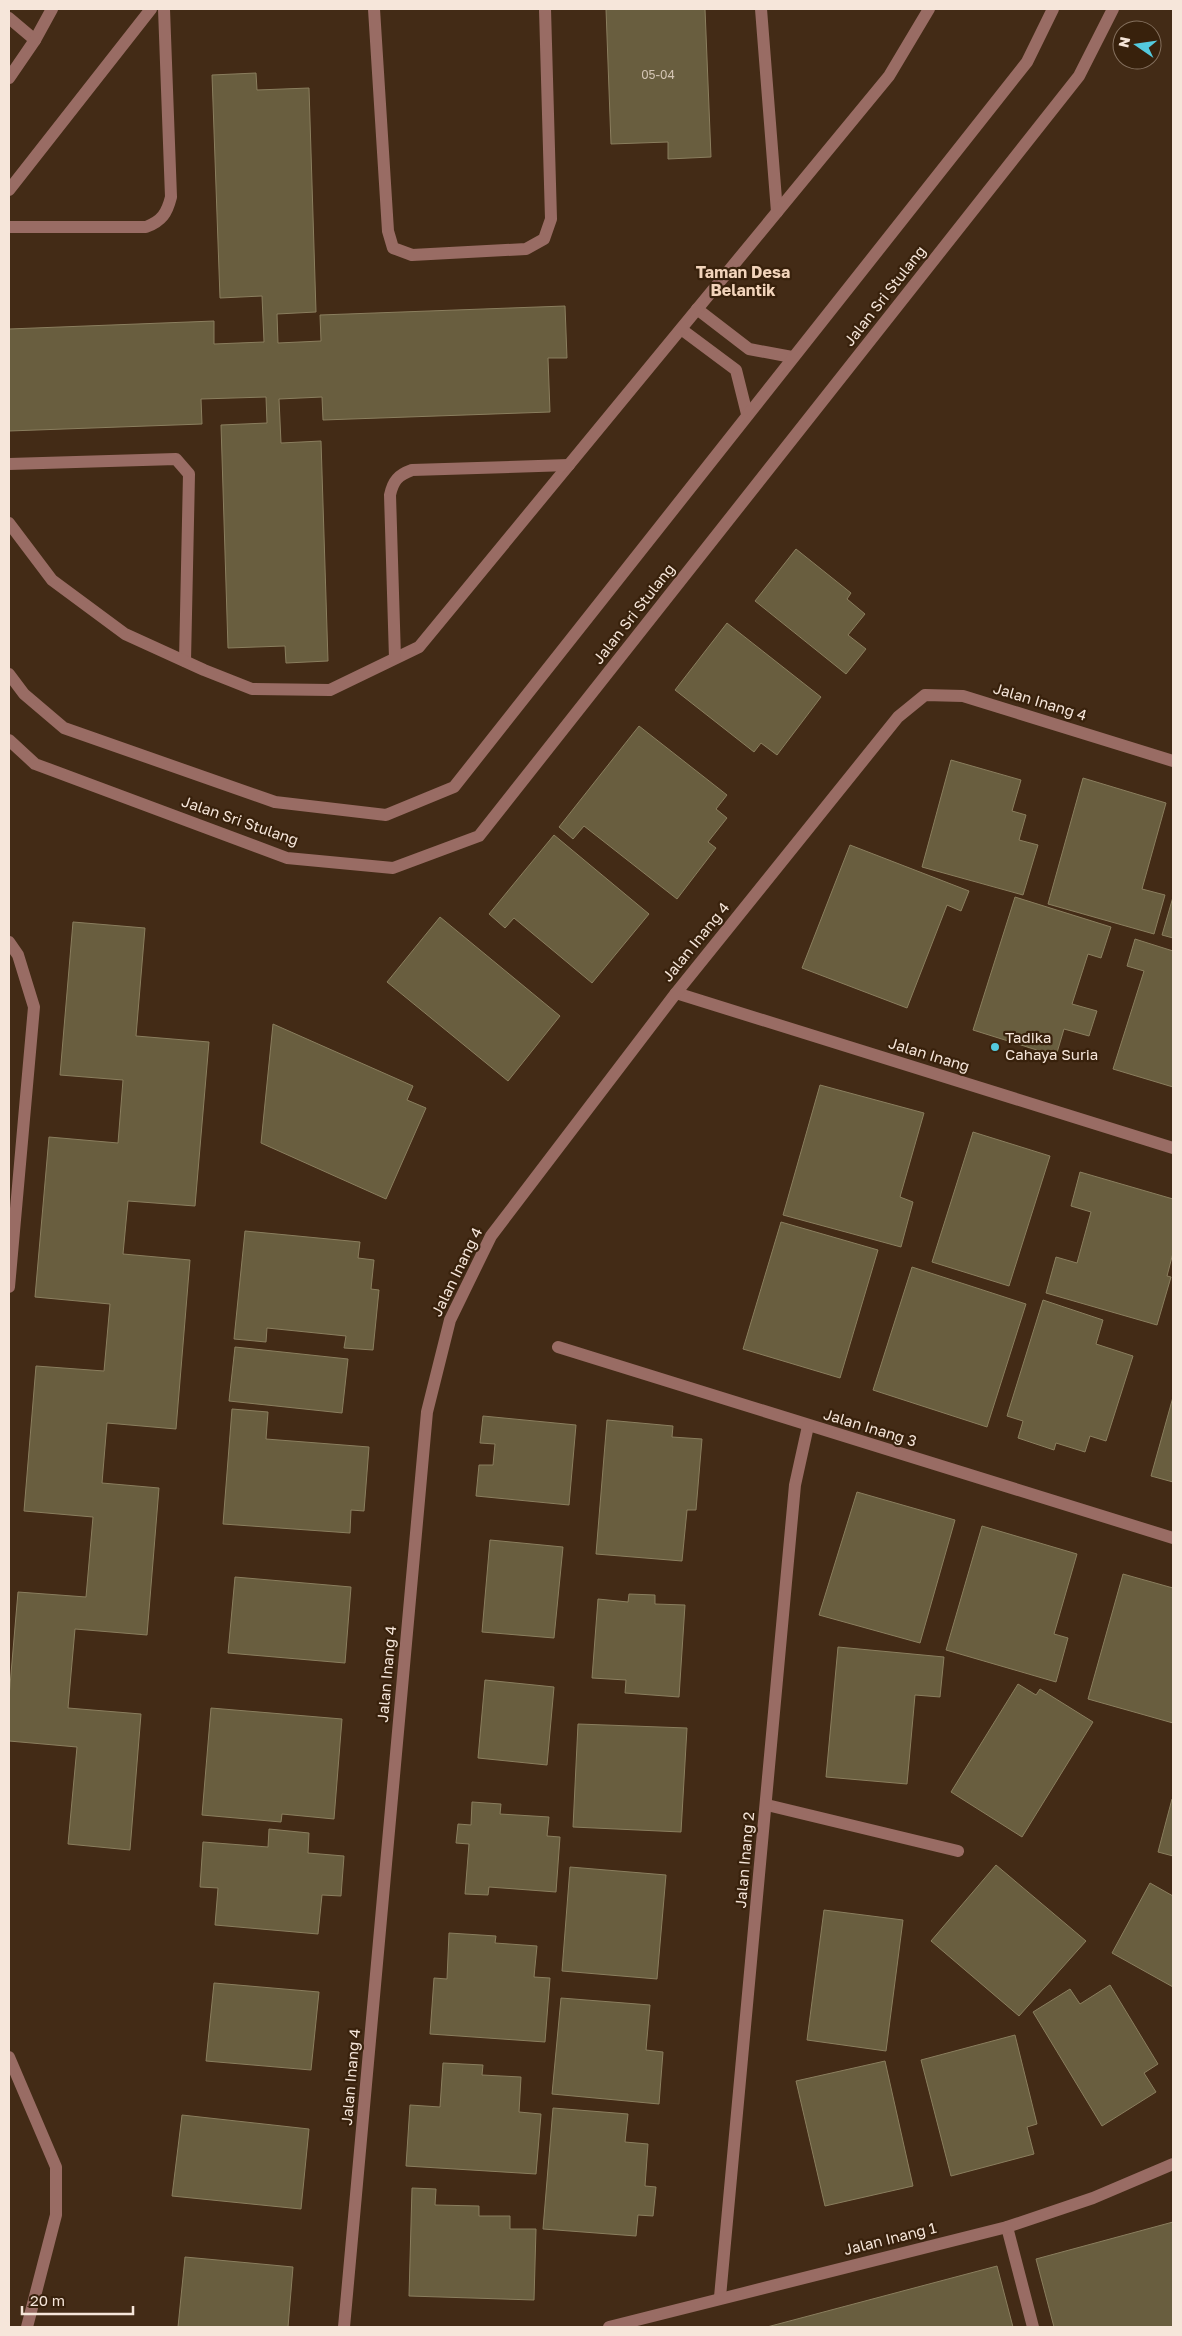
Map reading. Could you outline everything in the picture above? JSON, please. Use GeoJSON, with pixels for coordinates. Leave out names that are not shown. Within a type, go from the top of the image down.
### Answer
{"type":"FeatureCollection","features":[{"type":"Feature","properties":{"kind":"street"},"geometry":{"type":"LineString","coordinates":[[9,78],[35,40],[52,9]]}},
{"type":"Feature","properties":{"kind":"street"},"geometry":{"type":"LineString","coordinates":[[9,190],[151,9]]}},
{"type":"Feature","properties":{"kind":"street"},"geometry":{"type":"LineString","coordinates":[[9,227],[146,227],[158,222],[168,211],[171,197],[164,9]]}},
{"type":"Feature","properties":{"kind":"street"},"geometry":{"type":"LineString","coordinates":[[374,9],[388,231],[393,248],[412,255],[526,249],[544,239],[551,219],[545,9]]}},
{"type":"Feature","properties":{"kind":"street"},"geometry":{"type":"LineString","coordinates":[[761,9],[777,212]]}},
{"type":"Feature","properties":{"kind":"street"},"geometry":{"type":"LineString","coordinates":[[9,523],[52,580],[125,634],[252,689],[330,690],[419,647],[890,76],[929,9]]}},
{"type":"Feature","properties":{"kind":"street","name":"Jalan Sri Stulang"},"geometry":{"type":"LineString","coordinates":[[9,674],[24,694],[64,728],[275,802],[386,815],[454,787],[1026,62],[1053,9]]}},
{"type":"Feature","properties":{"kind":"street","name":"Jalan Sri Stulang"},"geometry":{"type":"LineString","coordinates":[[9,740],[35,764],[287,858],[393,868],[479,836],[1079,76],[1113,9]]}},
{"type":"Feature","properties":{"kind":"street"},"geometry":{"type":"LineString","coordinates":[[9,18],[35,40]]}},
{"type":"Feature","properties":{"kind":"street"},"geometry":{"type":"LineString","coordinates":[[697,309],[749,349],[792,357]]}},
{"type":"Feature","properties":{"kind":"street"},"geometry":{"type":"LineString","coordinates":[[681,328],[736,370],[747,414]]}},
{"type":"Feature","properties":{"kind":"street"},"geometry":{"type":"LineString","coordinates":[[9,464],[176,459],[184,466],[189,474],[185,661]]}},
{"type":"Feature","properties":{"kind":"street"},"geometry":{"type":"LineString","coordinates":[[395,658],[390,495],[393,483],[400,474],[412,470],[569,465]]}},
{"type":"Feature","properties":{"kind":"street","name":"Jalan Inang 4"},"geometry":{"type":"LineString","coordinates":[[344,2327],[427,1412],[450,1320],[491,1236],[676,993],[898,717],[925,695],[962,696],[1173,760]]}},
{"type":"Feature","properties":{"kind":"street"},"geometry":{"type":"LineString","coordinates":[[9,942],[18,955],[34,1007],[9,1287]]}},
{"type":"Feature","properties":{"kind":"street","name":"Jalan Inang"},"geometry":{"type":"LineString","coordinates":[[676,993],[1173,1148]]}},
{"type":"Feature","properties":{"kind":"street","name":"Jalan Inang 3"},"geometry":{"type":"LineString","coordinates":[[558,1346],[808,1426],[1173,1538]]}},
{"type":"Feature","properties":{"kind":"street","name":"Jalan Inang 2"},"geometry":{"type":"LineString","coordinates":[[720,2297],[796,1485],[808,1426]]}},
{"type":"Feature","properties":{"kind":"street"},"geometry":{"type":"LineString","coordinates":[[767,1805],[958,1851]]}},
{"type":"Feature","properties":{"kind":"street"},"geometry":{"type":"LineString","coordinates":[[9,2058],[56,2167],[56,2215],[27,2327]]}},
{"type":"Feature","properties":{"kind":"street","name":"Jalan Inang 1"},"geometry":{"type":"LineString","coordinates":[[609,2327],[720,2297],[1007,2227],[1093,2198],[1173,2164]]}},
{"type":"Feature","properties":{"kind":"street"},"geometry":{"type":"LineString","coordinates":[[1007,2227],[1033,2327]]}},
{"type":"Feature","properties":{"kind":"building"},"geometry":{"type":"Polygon","coordinates":[[[606,9],[705,9],[711,157],[668,159],[668,142],[611,144],[606,9]]]}},
{"type":"Feature","properties":{"kind":"building"},"geometry":{"type":"Polygon","coordinates":[[[256,73],[257,90],[309,88],[316,312],[277,314],[278,343],[321,341],[320,315],[565,306],[567,358],[548,358],[550,412],[323,420],[322,397],[279,399],[281,443],[321,441],[328,661],[286,663],[285,646],[228,648],[221,425],[267,423],[266,397],[201,399],[202,424],[9,431],[9,329],[214,321],[214,344],[264,342],[262,296],[220,298],[212,75],[256,73]]]}},
{"type":"Feature","properties":{"kind":"building"},"geometry":{"type":"Polygon","coordinates":[[[796,549],[851,593],[847,599],[865,614],[848,635],[866,649],[846,674],[755,601],[796,549]]]}},
{"type":"Feature","properties":{"kind":"building"},"geometry":{"type":"Polygon","coordinates":[[[727,623],[821,697],[777,755],[761,743],[754,752],[675,690],[727,623]]]}},
{"type":"Feature","properties":{"kind":"building"},"geometry":{"type":"Polygon","coordinates":[[[639,726],[727,795],[716,809],[727,818],[708,842],[716,848],[677,899],[584,826],[573,839],[559,827],[639,726]]]}},
{"type":"Feature","properties":{"kind":"building"},"geometry":{"type":"Polygon","coordinates":[[[951,760],[1021,780],[1012,811],[1026,815],[1019,840],[1038,845],[1023,895],[922,867],[951,760]]]}},
{"type":"Feature","properties":{"kind":"building"},"geometry":{"type":"Polygon","coordinates":[[[1083,778],[1166,803],[1142,889],[1165,895],[1154,934],[1048,904],[1083,778]]]}},
{"type":"Feature","properties":{"kind":"building"},"geometry":{"type":"Polygon","coordinates":[[[554,835],[649,914],[592,983],[514,918],[505,928],[489,914],[554,835]]]}},
{"type":"Feature","properties":{"kind":"building"},"geometry":{"type":"Polygon","coordinates":[[[850,845],[969,891],[961,911],[947,905],[907,1008],[802,968],[850,845]]]}},
{"type":"Feature","properties":{"kind":"building"},"geometry":{"type":"Polygon","coordinates":[[[1015,897],[1111,927],[1101,958],[1088,954],[1072,1004],[1097,1011],[1089,1036],[1064,1029],[1056,1056],[973,1030],[1015,897]]]}},
{"type":"Feature","properties":{"kind":"building"},"geometry":{"type":"Polygon","coordinates":[[[1173,897],[1173,938],[1162,935],[1173,897]]]}},
{"type":"Feature","properties":{"kind":"building"},"geometry":{"type":"Polygon","coordinates":[[[440,917],[560,1016],[508,1081],[387,982],[440,917]]]}},
{"type":"Feature","properties":{"kind":"building"},"geometry":{"type":"Polygon","coordinates":[[[73,922],[145,928],[136,1036],[209,1042],[195,1206],[128,1201],[123,1254],[190,1260],[176,1429],[107,1423],[102,1483],[159,1488],[147,1635],[75,1629],[68,1708],[141,1714],[130,1850],[68,1844],[77,1747],[9,1741],[9,1697],[18,1592],[86,1597],[93,1517],[24,1511],[36,1366],[104,1371],[110,1304],[35,1297],[49,1137],[118,1143],[123,1080],[60,1075],[73,922]]]}},
{"type":"Feature","properties":{"kind":"building"},"geometry":{"type":"Polygon","coordinates":[[[1135,939],[1173,951],[1173,1087],[1113,1069],[1144,971],[1127,966],[1135,939]]]}},
{"type":"Feature","properties":{"kind":"building"},"geometry":{"type":"Polygon","coordinates":[[[273,1024],[413,1086],[407,1100],[426,1108],[386,1199],[261,1143],[273,1024]]]}},
{"type":"Feature","properties":{"kind":"building"},"geometry":{"type":"Polygon","coordinates":[[[820,1085],[924,1113],[900,1197],[913,1202],[901,1247],[783,1215],[820,1085]]]}},
{"type":"Feature","properties":{"kind":"building"},"geometry":{"type":"Polygon","coordinates":[[[973,1132],[1050,1156],[1009,1286],[932,1262],[973,1132]]]}},
{"type":"Feature","properties":{"kind":"building"},"geometry":{"type":"Polygon","coordinates":[[[1080,1172],[1173,1199],[1173,1253],[1167,1276],[1171,1277],[1157,1325],[1046,1293],[1056,1257],[1077,1263],[1091,1212],[1071,1206],[1080,1172]]]}},
{"type":"Feature","properties":{"kind":"building"},"geometry":{"type":"Polygon","coordinates":[[[781,1222],[878,1250],[840,1378],[743,1349],[781,1222]]]}},
{"type":"Feature","properties":{"kind":"building"},"geometry":{"type":"Polygon","coordinates":[[[245,1231],[360,1242],[358,1258],[374,1260],[371,1289],[379,1290],[373,1350],[344,1348],[346,1336],[267,1328],[266,1342],[234,1339],[245,1231]]]}},
{"type":"Feature","properties":{"kind":"building"},"geometry":{"type":"Polygon","coordinates":[[[912,1267],[1026,1304],[987,1427],[873,1390],[912,1267]]]}},
{"type":"Feature","properties":{"kind":"building"},"geometry":{"type":"Polygon","coordinates":[[[1043,1300],[1103,1320],[1096,1344],[1133,1356],[1106,1441],[1090,1436],[1085,1452],[1056,1443],[1054,1450],[1018,1438],[1023,1421],[1007,1416],[1043,1300]]]}},
{"type":"Feature","properties":{"kind":"building"},"geometry":{"type":"Polygon","coordinates":[[[235,1347],[348,1359],[342,1413],[229,1401],[235,1347]]]}},
{"type":"Feature","properties":{"kind":"building"},"geometry":{"type":"Polygon","coordinates":[[[1173,1397],[1173,1482],[1151,1476],[1173,1397]]]}},
{"type":"Feature","properties":{"kind":"building"},"geometry":{"type":"Polygon","coordinates":[[[232,1409],[268,1412],[266,1439],[369,1447],[364,1511],[351,1510],[350,1533],[223,1524],[232,1409]]]}},
{"type":"Feature","properties":{"kind":"building"},"geometry":{"type":"Polygon","coordinates":[[[483,1416],[576,1425],[569,1505],[476,1496],[479,1465],[493,1465],[495,1444],[480,1443],[483,1416]]]}},
{"type":"Feature","properties":{"kind":"building"},"geometry":{"type":"Polygon","coordinates":[[[607,1420],[673,1426],[672,1437],[702,1439],[696,1510],[687,1510],[682,1561],[596,1554],[607,1420]]]}},
{"type":"Feature","properties":{"kind":"building"},"geometry":{"type":"Polygon","coordinates":[[[857,1492],[955,1520],[920,1643],[819,1615],[857,1492]]]}},
{"type":"Feature","properties":{"kind":"building"},"geometry":{"type":"Polygon","coordinates":[[[982,1526],[1077,1554],[1054,1634],[1068,1638],[1056,1682],[946,1650],[982,1526]]]}},
{"type":"Feature","properties":{"kind":"building"},"geometry":{"type":"Polygon","coordinates":[[[490,1540],[563,1547],[554,1638],[482,1632],[490,1540]]]}},
{"type":"Feature","properties":{"kind":"building"},"geometry":{"type":"Polygon","coordinates":[[[1123,1574],[1173,1588],[1173,1723],[1088,1699],[1123,1574]]]}},
{"type":"Feature","properties":{"kind":"building"},"geometry":{"type":"Polygon","coordinates":[[[235,1577],[351,1587],[345,1663],[228,1653],[235,1577]]]}},
{"type":"Feature","properties":{"kind":"building"},"geometry":{"type":"Polygon","coordinates":[[[629,1594],[655,1595],[655,1604],[685,1605],[679,1697],[625,1693],[626,1680],[592,1678],[598,1599],[628,1602],[629,1594]]]}},
{"type":"Feature","properties":{"kind":"building"},"geometry":{"type":"Polygon","coordinates":[[[838,1647],[944,1657],[940,1697],[915,1695],[907,1784],[826,1777],[838,1647]]]}},
{"type":"Feature","properties":{"kind":"building"},"geometry":{"type":"Polygon","coordinates":[[[485,1680],[554,1687],[547,1765],[478,1758],[485,1680]]]}},
{"type":"Feature","properties":{"kind":"building"},"geometry":{"type":"Polygon","coordinates":[[[1018,1684],[1036,1695],[1040,1689],[1093,1722],[1022,1837],[951,1792],[1018,1684]]]}},
{"type":"Feature","properties":{"kind":"building"},"geometry":{"type":"Polygon","coordinates":[[[211,1708],[342,1719],[334,1819],[282,1814],[281,1822],[202,1815],[211,1708]]]}},
{"type":"Feature","properties":{"kind":"building"},"geometry":{"type":"Polygon","coordinates":[[[578,1724],[687,1728],[681,1832],[573,1827],[578,1724]]]}},
{"type":"Feature","properties":{"kind":"building"},"geometry":{"type":"Polygon","coordinates":[[[1173,1799],[1173,1856],[1158,1852],[1173,1799]]]}},
{"type":"Feature","properties":{"kind":"building"},"geometry":{"type":"Polygon","coordinates":[[[472,1802],[501,1804],[500,1814],[549,1817],[547,1836],[560,1837],[556,1892],[489,1887],[488,1895],[465,1894],[469,1844],[456,1843],[458,1824],[471,1825],[472,1802]]]}},
{"type":"Feature","properties":{"kind":"building"},"geometry":{"type":"Polygon","coordinates":[[[269,1829],[309,1833],[308,1853],[344,1856],[341,1896],[322,1895],[318,1934],[215,1925],[218,1888],[200,1887],[203,1842],[268,1847],[269,1829]]]}},
{"type":"Feature","properties":{"kind":"building"},"geometry":{"type":"Polygon","coordinates":[[[996,1865],[1086,1941],[1019,2016],[931,1941],[996,1865]]]}},
{"type":"Feature","properties":{"kind":"building"},"geometry":{"type":"Polygon","coordinates":[[[570,1867],[666,1875],[657,1979],[562,1971],[570,1867]]]}},
{"type":"Feature","properties":{"kind":"building"},"geometry":{"type":"Polygon","coordinates":[[[1150,1883],[1173,1896],[1173,1987],[1112,1953],[1150,1883]]]}},
{"type":"Feature","properties":{"kind":"building"},"geometry":{"type":"Polygon","coordinates":[[[824,1910],[903,1920],[886,2051],[807,2040],[824,1910]]]}},
{"type":"Feature","properties":{"kind":"building"},"geometry":{"type":"Polygon","coordinates":[[[449,1933],[496,1936],[495,1943],[537,1946],[534,1977],[550,1978],[545,2042],[430,2034],[434,1978],[447,1979],[449,1933]]]}},
{"type":"Feature","properties":{"kind":"building"},"geometry":{"type":"Polygon","coordinates":[[[214,1983],[319,1992],[311,2070],[206,2061],[214,1983]]]}},
{"type":"Feature","properties":{"kind":"building"},"geometry":{"type":"Polygon","coordinates":[[[1110,1985],[1158,2064],[1144,2073],[1156,2092],[1102,2126],[1033,2012],[1070,1989],[1080,2004],[1110,1985]]]}},
{"type":"Feature","properties":{"kind":"building"},"geometry":{"type":"Polygon","coordinates":[[[561,1998],[650,2005],[646,2050],[663,2052],[659,2104],[552,2094],[561,1998]]]}},
{"type":"Feature","properties":{"kind":"building"},"geometry":{"type":"Polygon","coordinates":[[[1015,2035],[1037,2124],[1027,2127],[1034,2154],[951,2176],[921,2060],[1015,2035]]]}},
{"type":"Feature","properties":{"kind":"building"},"geometry":{"type":"Polygon","coordinates":[[[885,2061],[913,2186],[825,2206],[796,2081],[885,2061]]]}},
{"type":"Feature","properties":{"kind":"building"},"geometry":{"type":"Polygon","coordinates":[[[443,2063],[483,2065],[482,2075],[521,2077],[519,2112],[541,2114],[536,2174],[406,2166],[410,2105],[440,2107],[443,2063]]]}},
{"type":"Feature","properties":{"kind":"building"},"geometry":{"type":"Polygon","coordinates":[[[553,2108],[628,2114],[625,2142],[648,2144],[645,2186],[656,2187],[653,2216],[638,2215],[636,2236],[543,2229],[553,2108]]]}},
{"type":"Feature","properties":{"kind":"building"},"geometry":{"type":"Polygon","coordinates":[[[182,2115],[309,2129],[301,2209],[172,2196],[182,2115]]]}},
{"type":"Feature","properties":{"kind":"building"},"geometry":{"type":"Polygon","coordinates":[[[412,2188],[436,2189],[435,2205],[479,2206],[479,2216],[510,2216],[510,2229],[536,2229],[534,2300],[409,2296],[412,2188]]]}},
{"type":"Feature","properties":{"kind":"building"},"geometry":{"type":"Polygon","coordinates":[[[1173,2222],[1173,2327],[1054,2327],[1036,2259],[1173,2222]]]}},
{"type":"Feature","properties":{"kind":"building"},"geometry":{"type":"Polygon","coordinates":[[[185,2257],[293,2267],[288,2327],[178,2327],[185,2257]]]}},
{"type":"Feature","properties":{"kind":"building"},"geometry":{"type":"Polygon","coordinates":[[[997,2266],[1013,2327],[767,2327],[997,2266]]]}},
{"type":"Feature","properties":{"kind":"place","name":"Tadika Cahaya Suria"},"geometry":{"type":"Point","coordinates":[995,1047]}},
{"type":"Feature","properties":{"kind":"district","name":"Taman Desa Belantik"},"geometry":{"type":"Point","coordinates":[743,281]}}]}
